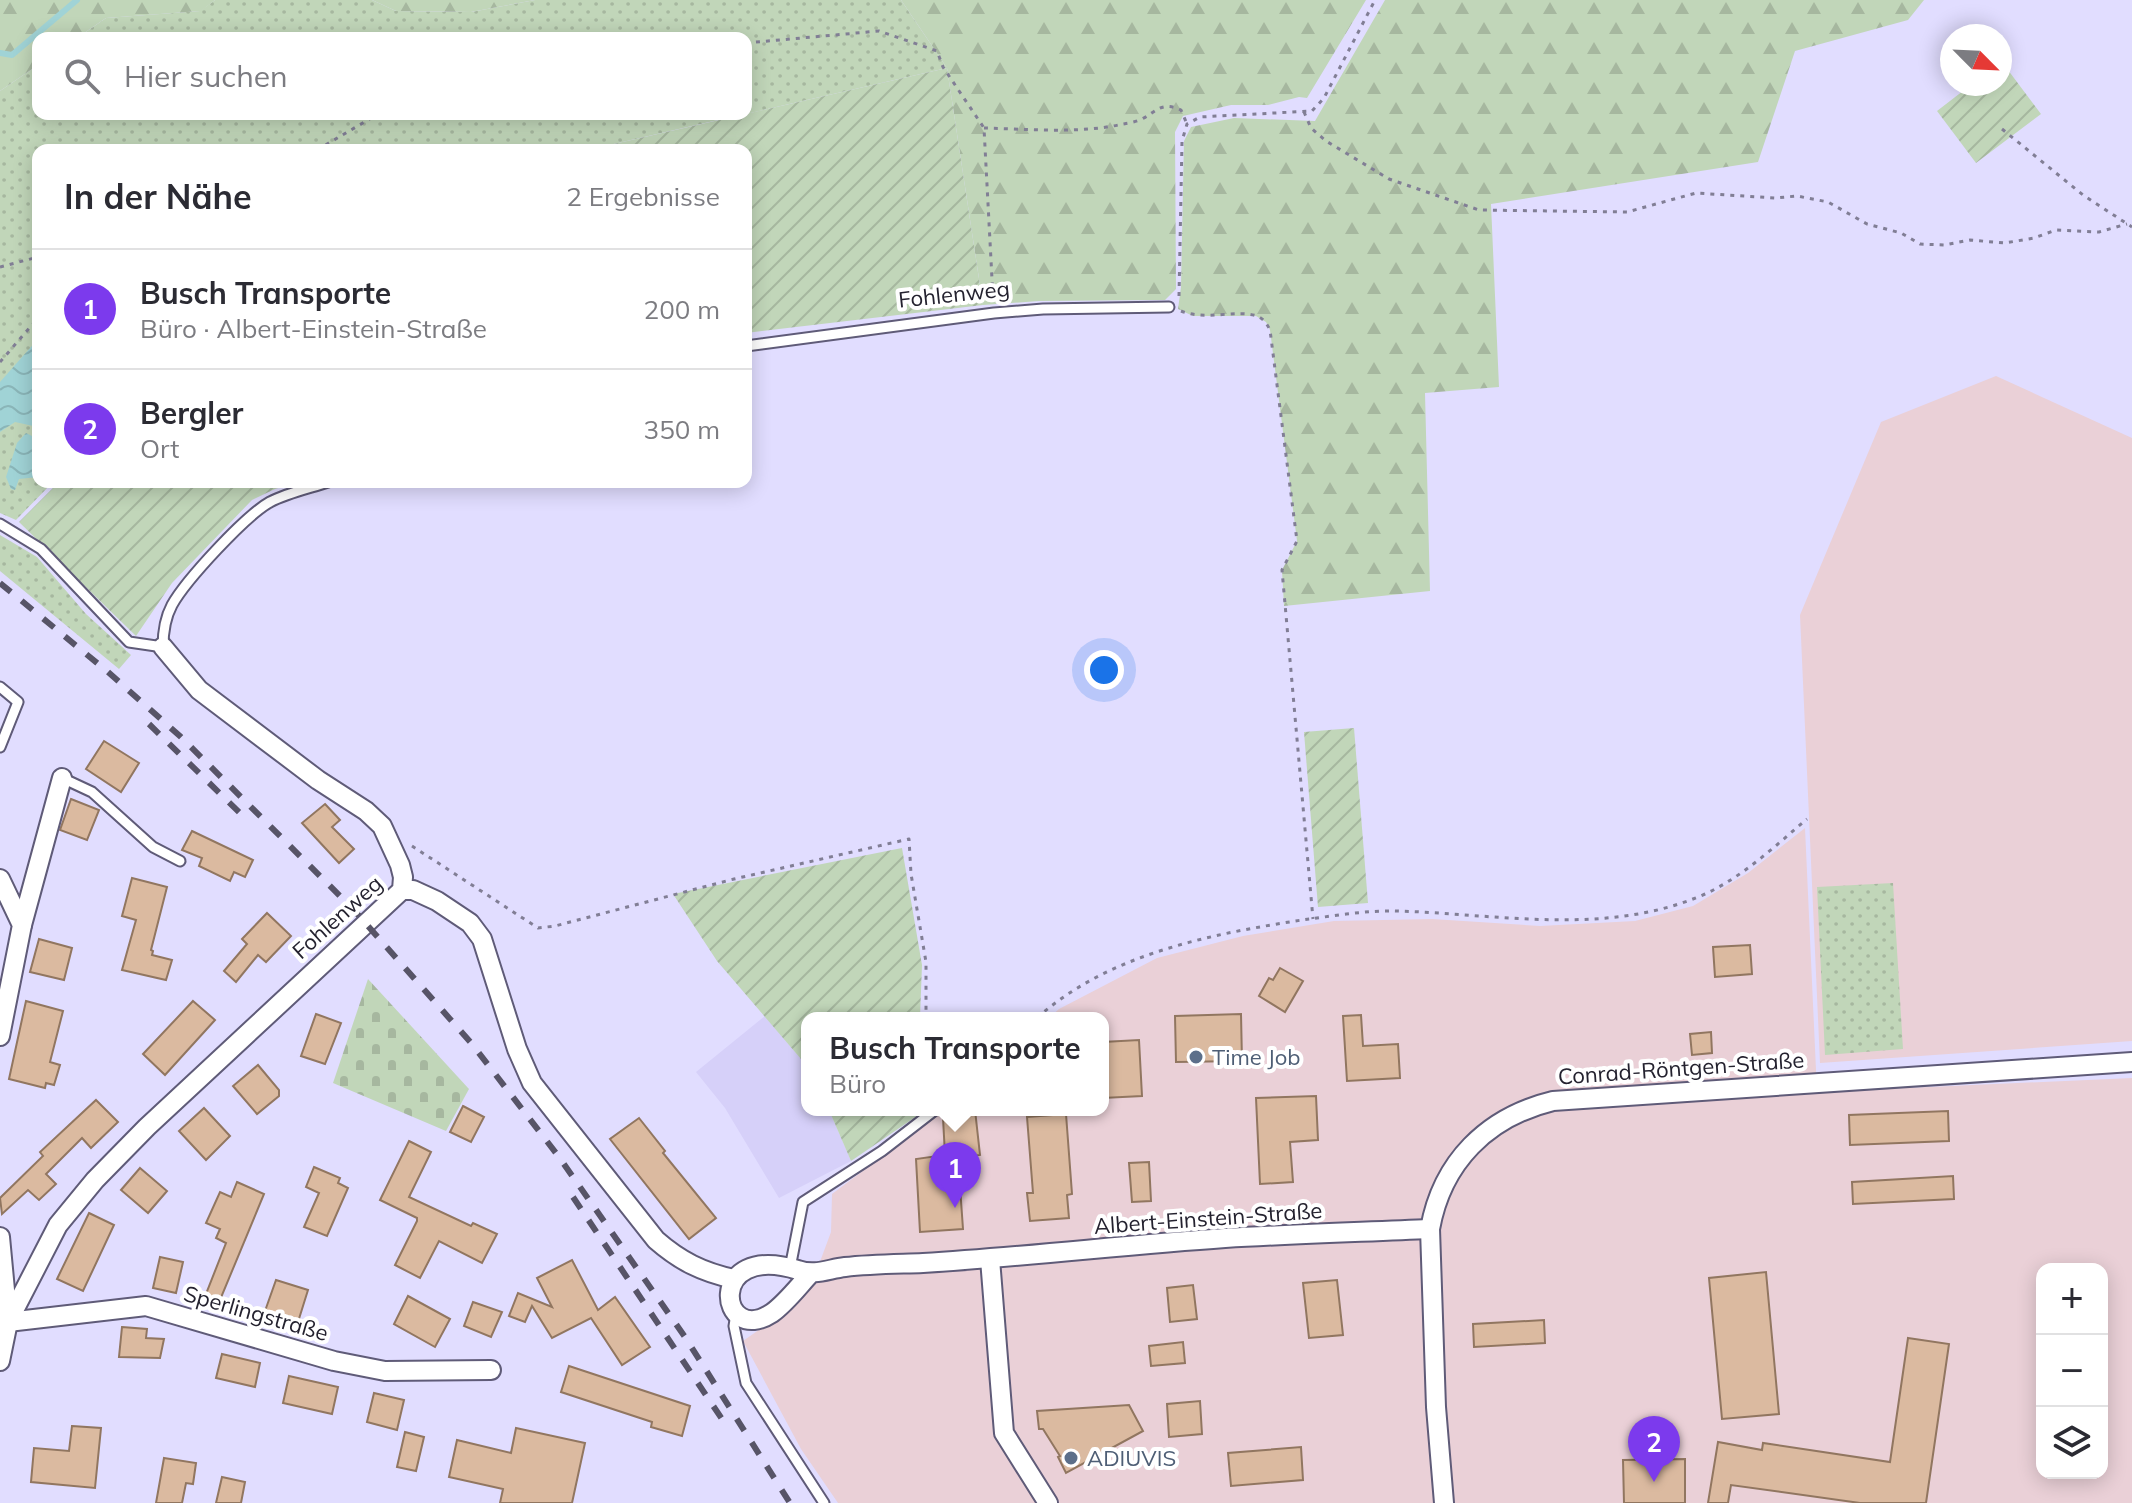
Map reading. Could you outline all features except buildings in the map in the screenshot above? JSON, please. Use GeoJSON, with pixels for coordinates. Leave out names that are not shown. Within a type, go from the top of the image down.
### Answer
{"type":"FeatureCollection","features":[{"type":"Feature","properties":{"kind":"street","name":"Fohlenweg"},"geometry":{"type":"LineString","coordinates":[[8,1322],[58,1225],[95,1180],[157,1117],[402,890],[400,865],[382,826],[366,811],[318,780],[199,690],[163,647]]}},
{"type":"Feature","properties":{"kind":"street"},"geometry":{"type":"LineString","coordinates":[[0,1036],[22,925],[62,778]]}},
{"type":"Feature","properties":{"kind":"street"},"geometry":{"type":"LineString","coordinates":[[0,879],[22,925]]}},
{"type":"Feature","properties":{"kind":"street"},"geometry":{"type":"LineString","coordinates":[[402,890],[413,890],[437,901],[470,923],[482,939],[517,1049],[532,1083],[656,1240],[676,1258],[705,1273],[734,1279],[729,1295],[730,1305],[736,1314],[754,1320],[776,1310],[810,1274]]}},
{"type":"Feature","properties":{"kind":"street","name":"Conrad-Röntgen-Straße"},"geometry":{"type":"LineString","coordinates":[[1444,1503],[1436,1407],[1430,1229],[1435,1206],[1454,1165],[1468,1147],[1504,1119],[1531,1106],[1553,1101],[2132,1062]]}},
{"type":"Feature","properties":{"kind":"street","name":"Albert-Einstein-Straße"},"geometry":{"type":"LineString","coordinates":[[734,1279],[751,1266],[790,1268],[810,1274],[845,1267],[990,1259],[1224,1239],[1430,1229]]}},
{"type":"Feature","properties":{"kind":"street"},"geometry":{"type":"LineString","coordinates":[[0,1237],[2,1286],[8,1322],[0,1361]]}},
{"type":"Feature","properties":{"kind":"street"},"geometry":{"type":"LineString","coordinates":[[990,1259],[1004,1433],[1048,1503]]}},
{"type":"Feature","properties":{"kind":"street","name":"Sperlingstraße"},"geometry":{"type":"LineString","coordinates":[[8,1322],[146,1306],[334,1361],[385,1371],[491,1370]]}},
{"type":"Feature","properties":{"kind":"lane","name":"Fohlenweg"},"geometry":{"type":"LineString","coordinates":[[752,345],[994,313],[1169,307]]}},
{"type":"Feature","properties":{"kind":"lane"},"geometry":{"type":"LineString","coordinates":[[0,524],[41,549],[129,642],[163,647],[163,631],[172,605],[229,537],[272,501],[310,488]]}},
{"type":"Feature","properties":{"kind":"lane"},"geometry":{"type":"LineString","coordinates":[[0,687],[18,702],[0,747]]}},
{"type":"Feature","properties":{"kind":"lane"},"geometry":{"type":"LineString","coordinates":[[62,778],[92,792],[141,838],[180,861]]}},
{"type":"Feature","properties":{"kind":"lane"},"geometry":{"type":"LineString","coordinates":[[790,1268],[803,1202],[882,1151],[927,1116]]}},
{"type":"Feature","properties":{"kind":"lane"},"geometry":{"type":"LineString","coordinates":[[736,1314],[734,1326],[746,1383],[824,1503]]}},
{"type":"Feature","properties":{"kind":"path"},"geometry":{"type":"LineString","coordinates":[[1187,124],[1200,117],[1304,112],[1319,106],[1375,0]]}},
{"type":"Feature","properties":{"kind":"path"},"geometry":{"type":"LineString","coordinates":[[752,42],[879,31],[937,51],[943,67],[984,128],[994,313]]}},
{"type":"Feature","properties":{"kind":"path"},"geometry":{"type":"LineString","coordinates":[[984,128],[1068,129],[1117,125],[1140,120],[1161,106],[1172,105],[1181,110],[1187,124],[1182,141],[1179,293],[1175,303],[1169,307]]}},
{"type":"Feature","properties":{"kind":"path"},"geometry":{"type":"LineString","coordinates":[[1304,112],[1311,128],[1326,141],[1389,179],[1479,210],[1627,212],[1696,193],[1775,198],[1797,196],[1828,202],[1867,224],[1901,233],[1920,244],[1944,245],[1970,240],[2005,243],[2056,230],[2099,232],[2127,224]]}},
{"type":"Feature","properties":{"kind":"path"},"geometry":{"type":"LineString","coordinates":[[327,144],[368,120]]}},
{"type":"Feature","properties":{"kind":"path"},"geometry":{"type":"LineString","coordinates":[[2002,129],[2083,195],[2132,227]]}},
{"type":"Feature","properties":{"kind":"path"},"geometry":{"type":"LineString","coordinates":[[0,267],[32,259]]}},
{"type":"Feature","properties":{"kind":"path"},"geometry":{"type":"LineString","coordinates":[[1169,307],[1193,316],[1256,316],[1266,322],[1270,330],[1297,541],[1282,570],[1313,919]]}},
{"type":"Feature","properties":{"kind":"path"},"geometry":{"type":"LineString","coordinates":[[0,362],[32,325]]}},
{"type":"Feature","properties":{"kind":"path"},"geometry":{"type":"LineString","coordinates":[[1046,1012],[1096,979],[1166,947],[1236,930],[1395,910],[1538,920],[1638,914],[1704,894],[1730,880],[1807,819]]}},
{"type":"Feature","properties":{"kind":"path"},"geometry":{"type":"LineString","coordinates":[[408,843],[538,928],[909,839],[911,874],[926,962],[926,1012]]}},
{"type":"Feature","properties":{"kind":"shaded area"},"geometry":{"type":"Polygon","coordinates":[[[1996,376],[2132,438],[2132,1041],[1820,1063],[1800,615],[1881,422],[1996,376]]]}},
{"type":"Feature","properties":{"kind":"shaded area"},"geometry":{"type":"Polygon","coordinates":[[[1805,828],[1817,1092],[2132,1078],[2132,1503],[838,1503],[801,1449],[743,1341],[790,1308],[811,1286],[831,1232],[832,1194],[936,1116],[1109,1116],[1109,1012],[1056,1012],[1059,1009],[1157,958],[1243,936],[1334,921],[1432,919],[1540,926],[1635,921],[1693,906],[1748,873],[1805,828]]]}},
{"type":"Feature","properties":{"kind":"shaded area"},"geometry":{"type":"Polygon","coordinates":[[[765,1016],[801,1059],[801,1116],[832,1116],[851,1161],[779,1198],[725,1108],[696,1072],[765,1016]]]}},
{"type":"Feature","properties":{"kind":"green space"},"geometry":{"type":"Polygon","coordinates":[[[0,0],[215,0],[201,11],[106,18],[86,32],[32,32],[32,69],[0,91],[0,0]]]}},
{"type":"Feature","properties":{"kind":"green space"},"geometry":{"type":"Polygon","coordinates":[[[215,0],[372,0],[396,11],[471,12],[535,0],[901,0],[947,68],[752,113],[752,32],[86,32],[106,18],[200,11],[215,0]]]}},
{"type":"Feature","properties":{"kind":"green space"},"geometry":{"type":"Polygon","coordinates":[[[372,0],[535,0],[471,12],[396,11],[372,0]]]}},
{"type":"Feature","properties":{"kind":"green space"},"geometry":{"type":"Polygon","coordinates":[[[901,0],[1366,0],[1307,98],[1268,105],[1231,105],[1183,116],[1175,132],[1176,289],[1165,300],[1039,301],[983,305],[947,68],[901,0]]]}},
{"type":"Feature","properties":{"kind":"green space"},"geometry":{"type":"Polygon","coordinates":[[[1385,0],[1924,0],[1908,20],[1795,51],[1758,162],[1491,204],[1499,387],[1425,393],[1430,591],[1284,606],[1282,570],[1297,541],[1270,330],[1266,322],[1256,316],[1193,316],[1178,309],[1184,141],[1191,127],[1234,118],[1315,121],[1385,0]]]}},
{"type":"Feature","properties":{"kind":"green space"},"geometry":{"type":"Polygon","coordinates":[[[947,68],[983,305],[752,332],[752,144],[614,144],[719,120],[752,120],[752,112],[947,68]]]}},
{"type":"Feature","properties":{"kind":"green space"},"geometry":{"type":"Polygon","coordinates":[[[32,69],[32,120],[718,120],[614,144],[32,144],[32,488],[47,488],[16,520],[0,513],[0,91],[32,69]]]}},
{"type":"Feature","properties":{"kind":"green space"},"geometry":{"type":"Polygon","coordinates":[[[2012,75],[2041,114],[1976,163],[1937,111],[1956,96],[2012,96],[2012,75]]]}},
{"type":"Feature","properties":{"kind":"green space"},"geometry":{"type":"Polygon","coordinates":[[[53,488],[278,488],[252,500],[172,583],[136,636],[19,522],[53,488]]]}},
{"type":"Feature","properties":{"kind":"green space"},"geometry":{"type":"Polygon","coordinates":[[[0,535],[37,557],[86,614],[131,655],[119,669],[0,571],[0,535]]]}},
{"type":"Feature","properties":{"kind":"green space"},"geometry":{"type":"Polygon","coordinates":[[[1354,728],[1368,903],[1318,907],[1304,732],[1354,728]]]}},
{"type":"Feature","properties":{"kind":"green space"},"geometry":{"type":"Polygon","coordinates":[[[902,848],[922,965],[920,1012],[801,1012],[801,1059],[717,961],[673,894],[902,848]]]}},
{"type":"Feature","properties":{"kind":"green space"},"geometry":{"type":"Polygon","coordinates":[[[1893,883],[1903,1049],[1825,1055],[1817,887],[1893,883]]]}},
{"type":"Feature","properties":{"kind":"green space"},"geometry":{"type":"Polygon","coordinates":[[[368,979],[469,1089],[446,1131],[333,1083],[368,979]]]}},
{"type":"Feature","properties":{"kind":"green space"},"geometry":{"type":"Polygon","coordinates":[[[832,1116],[917,1116],[851,1161],[832,1116]]]}},
{"type":"Feature","properties":{"kind":"water"},"geometry":{"type":"Polygon","coordinates":[[[32,346],[32,426],[15,422],[0,432],[0,382],[32,346]]]}},
{"type":"Feature","properties":{"kind":"water"},"geometry":{"type":"Polygon","coordinates":[[[26,433],[32,436],[32,478],[19,479],[15,490],[11,489],[6,477],[17,443],[26,433]]]}},
{"type":"Feature","properties":{"kind":"waterway"},"geometry":{"type":"LineString","coordinates":[[39,32],[77,0]]}},
{"type":"Feature","properties":{"kind":"waterway"},"geometry":{"type":"LineString","coordinates":[[0,53],[12,55],[32,38]]}},
{"type":"Feature","properties":{"kind":"railway"},"geometry":{"type":"LineString","coordinates":[[0,583],[181,737],[352,908],[472,1044],[559,1157],[685,1337],[790,1503]]}},
{"type":"Feature","properties":{"kind":"railway"},"geometry":{"type":"LineString","coordinates":[[149,724],[244,817]]}},
{"type":"Feature","properties":{"kind":"railway"},"geometry":{"type":"LineString","coordinates":[[573,1197],[722,1419]]}},
{"type":"Feature","properties":{"kind":"place","name":"Time Job"},"geometry":{"type":"Point","coordinates":[1196,1057]}},
{"type":"Feature","properties":{"kind":"place","name":"Busch Transporte"},"geometry":{"type":"Point","coordinates":[955,1208]}},
{"type":"Feature","properties":{"kind":"place","name":"ADIUVIS"},"geometry":{"type":"Point","coordinates":[1071,1458]}},
{"type":"Feature","properties":{"kind":"place","name":"Bergler"},"geometry":{"type":"Point","coordinates":[1654,1482]}}]}
